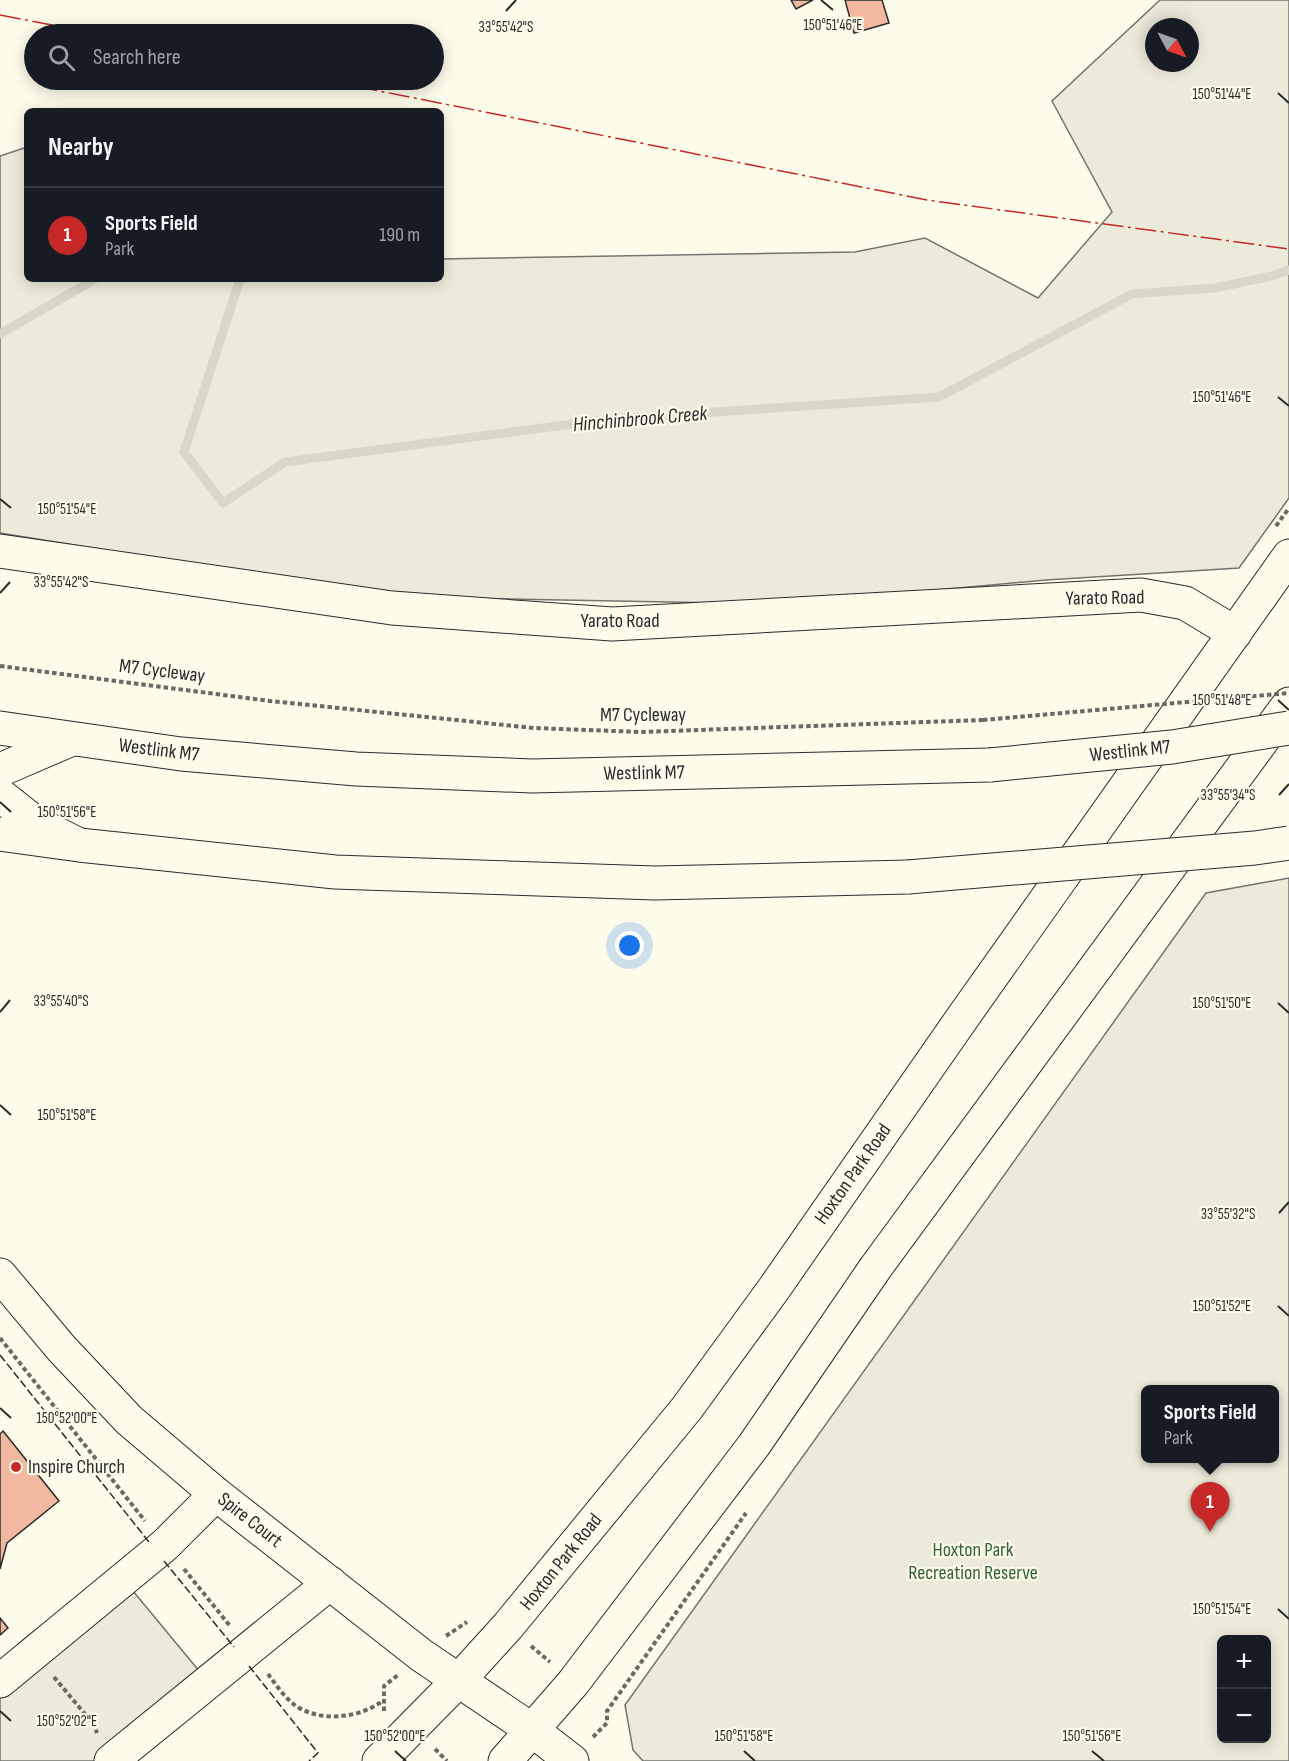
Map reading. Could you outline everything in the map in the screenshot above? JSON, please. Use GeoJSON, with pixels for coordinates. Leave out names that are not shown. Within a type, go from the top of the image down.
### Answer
{"type":"FeatureCollection","features":[{"type":"Feature","properties":{"kind":"main road","name":"Yarato Road"},"geometry":{"type":"LineString","coordinates":[[0,551],[392,608],[612,624],[1141,595],[1185,603],[1235,633]]}},
{"type":"Feature","properties":{"kind":"main road","name":"Hoxton Park Road"},"geometry":{"type":"LineString","coordinates":[[379,1761],[459,1680],[508,1626],[687,1408],[773,1290],[1289,556]]}},
{"type":"Feature","properties":{"kind":"main road"},"geometry":{"type":"LineString","coordinates":[[505,1761],[573,1683],[754,1445],[876,1267],[1289,704]]}},
{"type":"Feature","properties":{"kind":"main road","name":"Westlink M7"},"geometry":{"type":"LineString","coordinates":[[0,728],[181,754],[356,769],[532,776],[990,765],[1172,747],[1289,728]]}},
{"type":"Feature","properties":{"kind":"main road"},"geometry":{"type":"LineString","coordinates":[[0,770],[72,739]]}},
{"type":"Feature","properties":{"kind":"main road"},"geometry":{"type":"LineString","coordinates":[[0,795],[34,822],[80,845]]}},
{"type":"Feature","properties":{"kind":"main road"},"geometry":{"type":"LineString","coordinates":[[0,834],[80,845],[335,872],[655,883],[908,877],[1255,848],[1289,843]]}},
{"type":"Feature","properties":{"kind":"main road","name":"Spire Court"},"geometry":{"type":"LineString","coordinates":[[0,1275],[62,1349],[129,1420],[216,1494],[421,1656],[532,1730],[572,1761]]}},
{"type":"Feature","properties":{"kind":"main road"},"geometry":{"type":"LineString","coordinates":[[0,1681],[165,1545],[216,1494]]}},
{"type":"Feature","properties":{"kind":"main road"},"geometry":{"type":"LineString","coordinates":[[106,1752],[330,1583]]}},
{"type":"Feature","properties":{"kind":"path","name":"M7 Cycleway"},"geometry":{"type":"LineString","coordinates":[[0,666],[317,706],[534,728],[641,732],[983,720],[1289,693]]}},
{"type":"Feature","properties":{"kind":"path"},"geometry":{"type":"LineString","coordinates":[[34,1652],[94,1725],[106,1752]]}},
{"type":"Feature","properties":{"kind":"path"},"geometry":{"type":"LineString","coordinates":[[384,1686],[384,1700]]}},
{"type":"Feature","properties":{"kind":"green space"},"geometry":{"type":"Polygon","coordinates":[[[1160,0],[1289,0],[1289,498],[1239,568],[1046,580],[784,604],[395,597],[0,533],[0,156],[24,148],[24,282],[444,282],[444,259],[855,252],[925,238],[1038,298],[1112,212],[1052,101],[1160,0]]]}},
{"type":"Feature","properties":{"kind":"green space","name":"Hoxton Park Recreation Reserve"},"geometry":{"type":"Polygon","coordinates":[[[1289,878],[1289,1761],[643,1761],[633,1750],[625,1705],[1206,893],[1289,878]]]}},
{"type":"Feature","properties":{"kind":"shaded area"},"geometry":{"type":"Polygon","coordinates":[[[114,1568],[214,1689],[127,1761],[0,1761],[0,1661],[114,1568]]]}},
{"type":"Feature","properties":{"kind":"building"},"geometry":{"type":"Polygon","coordinates":[[[791,0],[813,0],[796,9],[791,0]]]}},
{"type":"Feature","properties":{"kind":"building"},"geometry":{"type":"Polygon","coordinates":[[[845,0],[882,0],[889,23],[854,33],[845,0]]]}},
{"type":"Feature","properties":{"kind":"building","name":"Inspire Church"},"geometry":{"type":"Polygon","coordinates":[[[3,1431],[59,1501],[7,1543],[0,1569],[0,1434],[3,1431]]]}},
{"type":"Feature","properties":{"kind":"building"},"geometry":{"type":"Polygon","coordinates":[[[0,1618],[8,1628],[0,1635],[0,1618]]]}},
{"type":"Feature","properties":{"kind":"waterway","name":"Hinchinbrook Creek"},"geometry":{"type":"LineString","coordinates":[[239,282],[184,452],[223,503],[285,462],[610,419],[939,397],[1132,294],[1215,288],[1272,276],[1289,270]]}},
{"type":"Feature","properties":{"kind":"waterway","name":"Hinchinbrook Creek"},"geometry":{"type":"LineString","coordinates":[[0,334],[90,282]]}},
{"type":"Feature","properties":{"kind":"fence"},"geometry":{"type":"LineString","coordinates":[[0,1355],[149,1542]]}},
{"type":"Feature","properties":{"kind":"fence"},"geometry":{"type":"LineString","coordinates":[[164,1561],[234,1647]]}},
{"type":"Feature","properties":{"kind":"fence"},"geometry":{"type":"LineString","coordinates":[[249,1666],[318,1753],[309,1761]]}},
{"type":"Feature","properties":{"kind":"power"},"geometry":{"type":"LineString","coordinates":[[0,15],[47,24]]}},
{"type":"Feature","properties":{"kind":"power"},"geometry":{"type":"LineString","coordinates":[[374,90],[927,200],[1289,249]]}},
{"type":"Feature","properties":{"kind":"place","name":"Inspire Church"},"geometry":{"type":"Point","coordinates":[16,1467]}},
{"type":"Feature","properties":{"kind":"place","name":"Sports Field"},"geometry":{"type":"Point","coordinates":[1210,1532]}}]}
